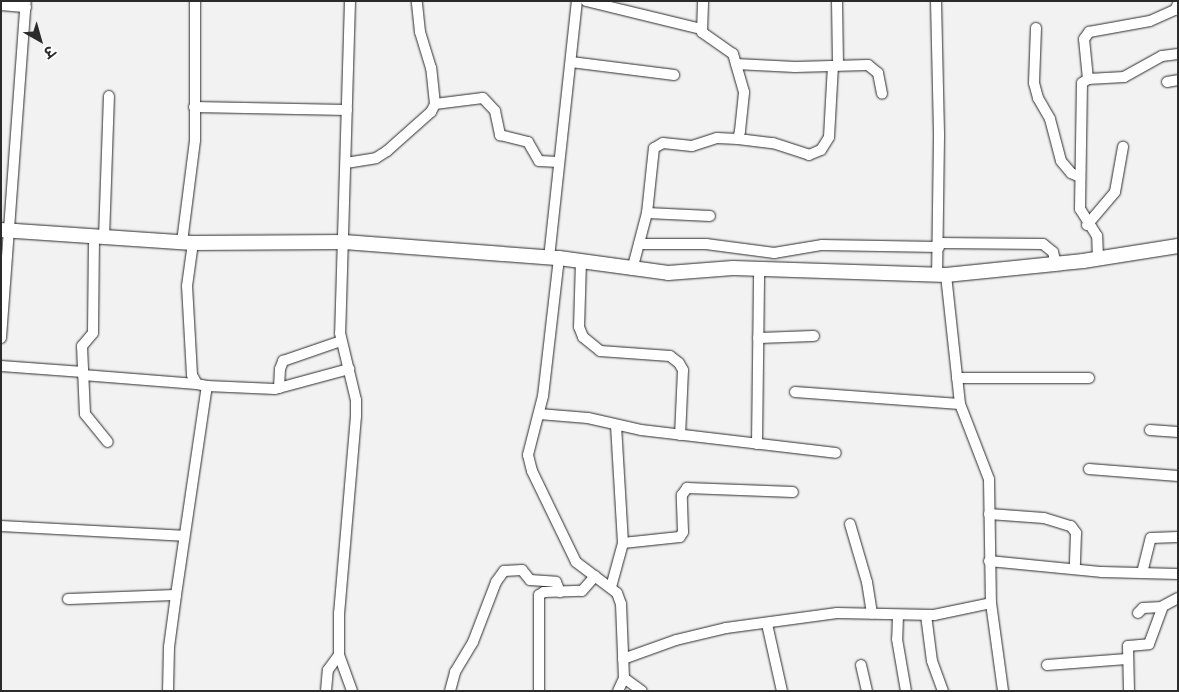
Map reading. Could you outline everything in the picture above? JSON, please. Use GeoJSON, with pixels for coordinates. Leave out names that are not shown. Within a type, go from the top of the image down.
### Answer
{"type":"FeatureCollection","features":[{"type":"Feature","properties":{"kind":"main road"},"geometry":{"type":"LineString","coordinates":[[6,231],[188,242],[344,242],[554,258],[632,270],[668,273],[708,269],[942,275],[1098,259],[1178,246]]}},
{"type":"Feature","properties":{"kind":"street"},"geometry":{"type":"LineString","coordinates":[[194,1],[195,140],[187,286],[192,375],[202,385]]}},
{"type":"Feature","properties":{"kind":"street"},"geometry":{"type":"LineString","coordinates":[[350,1],[341,341],[356,400],[356,416],[348,484],[339,655],[352,691]]}},
{"type":"Feature","properties":{"kind":"street"},"geometry":{"type":"LineString","coordinates":[[346,163],[376,158],[387,152],[431,112],[435,104],[431,68],[420,32],[417,1]]}},
{"type":"Feature","properties":{"kind":"street"},"geometry":{"type":"LineString","coordinates":[[577,1],[558,162],[554,258],[539,414],[528,454],[532,471],[576,562],[611,587],[621,604],[624,678],[618,691]]}},
{"type":"Feature","properties":{"kind":"street"},"geometry":{"type":"LineString","coordinates":[[586,1],[701,29],[731,51],[744,92],[738,139]]}},
{"type":"Feature","properties":{"kind":"street"},"geometry":{"type":"LineString","coordinates":[[701,29],[703,1]]}},
{"type":"Feature","properties":{"kind":"street"},"geometry":{"type":"LineString","coordinates":[[632,270],[646,213],[652,153],[657,145],[692,146],[717,138],[773,142],[809,155],[821,150],[829,137],[835,66],[837,1]]}},
{"type":"Feature","properties":{"kind":"street"},"geometry":{"type":"LineString","coordinates":[[936,1],[939,245],[960,404],[989,479],[991,603],[1003,691]]}},
{"type":"Feature","properties":{"kind":"street"},"geometry":{"type":"LineString","coordinates":[[1,5],[26,4],[6,231],[1,338]]}},
{"type":"Feature","properties":{"kind":"street"},"geometry":{"type":"LineString","coordinates":[[1088,79],[1084,39],[1090,32],[1150,21],[1175,10],[1178,4]]}},
{"type":"Feature","properties":{"kind":"street"},"geometry":{"type":"LineString","coordinates":[[1036,28],[1034,83],[1038,98],[1050,118],[1061,161],[1071,173],[1080,177]]}},
{"type":"Feature","properties":{"kind":"street"},"geometry":{"type":"LineString","coordinates":[[1098,259],[1096,236],[1087,225],[1080,209],[1082,83],[1088,79],[1124,77],[1162,56],[1178,54]]}},
{"type":"Feature","properties":{"kind":"street"},"geometry":{"type":"LineString","coordinates":[[571,62],[674,75]]}},
{"type":"Feature","properties":{"kind":"street"},"geometry":{"type":"LineString","coordinates":[[736,64],[795,68],[873,67],[878,73],[882,94]]}},
{"type":"Feature","properties":{"kind":"street"},"geometry":{"type":"LineString","coordinates":[[108,442],[85,414],[82,346],[93,333],[109,96]]}},
{"type":"Feature","properties":{"kind":"street"},"geometry":{"type":"LineString","coordinates":[[435,104],[483,98],[495,110],[500,134],[528,142],[539,161],[558,162]]}},
{"type":"Feature","properties":{"kind":"street"},"geometry":{"type":"LineString","coordinates":[[194,107],[347,110]]}},
{"type":"Feature","properties":{"kind":"street"},"geometry":{"type":"LineString","coordinates":[[1087,225],[1115,192],[1123,147]]}},
{"type":"Feature","properties":{"kind":"street"},"geometry":{"type":"LineString","coordinates":[[646,213],[710,216]]}},
{"type":"Feature","properties":{"kind":"street"},"geometry":{"type":"LineString","coordinates":[[639,244],[706,244],[774,253],[822,245],[1043,244],[1053,252],[1056,264]]}},
{"type":"Feature","properties":{"kind":"street"},"geometry":{"type":"LineString","coordinates":[[581,261],[580,327],[583,337],[600,351],[670,356],[678,363],[683,370],[680,435]]}},
{"type":"Feature","properties":{"kind":"street"},"geometry":{"type":"LineString","coordinates":[[757,444],[759,270]]}},
{"type":"Feature","properties":{"kind":"street"},"geometry":{"type":"LineString","coordinates":[[758,338],[814,336]]}},
{"type":"Feature","properties":{"kind":"street"},"geometry":{"type":"LineString","coordinates":[[279,388],[283,360],[341,341]]}},
{"type":"Feature","properties":{"kind":"street"},"geometry":{"type":"LineString","coordinates":[[1,366],[253,390],[279,388],[349,369]]}},
{"type":"Feature","properties":{"kind":"street"},"geometry":{"type":"LineString","coordinates":[[957,378],[1090,378]]}},
{"type":"Feature","properties":{"kind":"street"},"geometry":{"type":"LineString","coordinates":[[168,691],[169,647],[202,385]]}},
{"type":"Feature","properties":{"kind":"street"},"geometry":{"type":"LineString","coordinates":[[795,392],[960,404]]}},
{"type":"Feature","properties":{"kind":"street"},"geometry":{"type":"LineString","coordinates":[[539,414],[680,435],[836,453]]}},
{"type":"Feature","properties":{"kind":"street"},"geometry":{"type":"LineString","coordinates":[[611,587],[622,543],[616,425]]}},
{"type":"Feature","properties":{"kind":"street"},"geometry":{"type":"LineString","coordinates":[[1150,430],[1178,432]]}},
{"type":"Feature","properties":{"kind":"street"},"geometry":{"type":"LineString","coordinates":[[1089,469],[1178,476]]}},
{"type":"Feature","properties":{"kind":"street"},"geometry":{"type":"LineString","coordinates":[[622,543],[680,538],[683,532],[682,495],[687,488],[793,492]]}},
{"type":"Feature","properties":{"kind":"street"},"geometry":{"type":"LineString","coordinates":[[989,514],[1044,518],[1071,526],[1076,533],[1075,569]]}},
{"type":"Feature","properties":{"kind":"street"},"geometry":{"type":"LineString","coordinates":[[850,524],[867,582],[872,614]]}},
{"type":"Feature","properties":{"kind":"street"},"geometry":{"type":"LineString","coordinates":[[1,526],[183,536]]}},
{"type":"Feature","properties":{"kind":"street"},"geometry":{"type":"LineString","coordinates":[[1142,573],[1151,538],[1178,538]]}},
{"type":"Feature","properties":{"kind":"street"},"geometry":{"type":"LineString","coordinates":[[989,561],[1075,569],[1178,574]]}},
{"type":"Feature","properties":{"kind":"street"},"geometry":{"type":"LineString","coordinates":[[450,691],[454,672],[473,642],[496,582],[504,571],[522,570],[530,580],[556,582],[560,592]]}},
{"type":"Feature","properties":{"kind":"street"},"geometry":{"type":"LineString","coordinates":[[539,691],[538,598],[544,592],[582,591],[595,576]]}},
{"type":"Feature","properties":{"kind":"street"},"geometry":{"type":"LineString","coordinates":[[68,598],[176,594]]}},
{"type":"Feature","properties":{"kind":"street"},"geometry":{"type":"LineString","coordinates":[[1138,613],[1143,608],[1162,607],[1178,598]]}},
{"type":"Feature","properties":{"kind":"street"},"geometry":{"type":"LineString","coordinates":[[623,660],[684,638],[726,628],[767,624],[837,613],[898,616],[926,615],[991,603]]}},
{"type":"Feature","properties":{"kind":"street"},"geometry":{"type":"LineString","coordinates":[[1129,691],[1128,646],[1149,644],[1162,607]]}},
{"type":"Feature","properties":{"kind":"street"},"geometry":{"type":"LineString","coordinates":[[926,615],[932,662],[943,691]]}},
{"type":"Feature","properties":{"kind":"street"},"geometry":{"type":"LineString","coordinates":[[898,616],[897,639],[906,691]]}},
{"type":"Feature","properties":{"kind":"street"},"geometry":{"type":"LineString","coordinates":[[767,624],[782,691]]}},
{"type":"Feature","properties":{"kind":"street"},"geometry":{"type":"LineString","coordinates":[[326,691],[328,670],[339,655]]}},
{"type":"Feature","properties":{"kind":"street"},"geometry":{"type":"LineString","coordinates":[[1047,666],[1127,659]]}},
{"type":"Feature","properties":{"kind":"street"},"geometry":{"type":"LineString","coordinates":[[861,665],[868,691]]}},
{"type":"Feature","properties":{"kind":"street"},"geometry":{"type":"LineString","coordinates":[[624,678],[642,691]]}}]}
